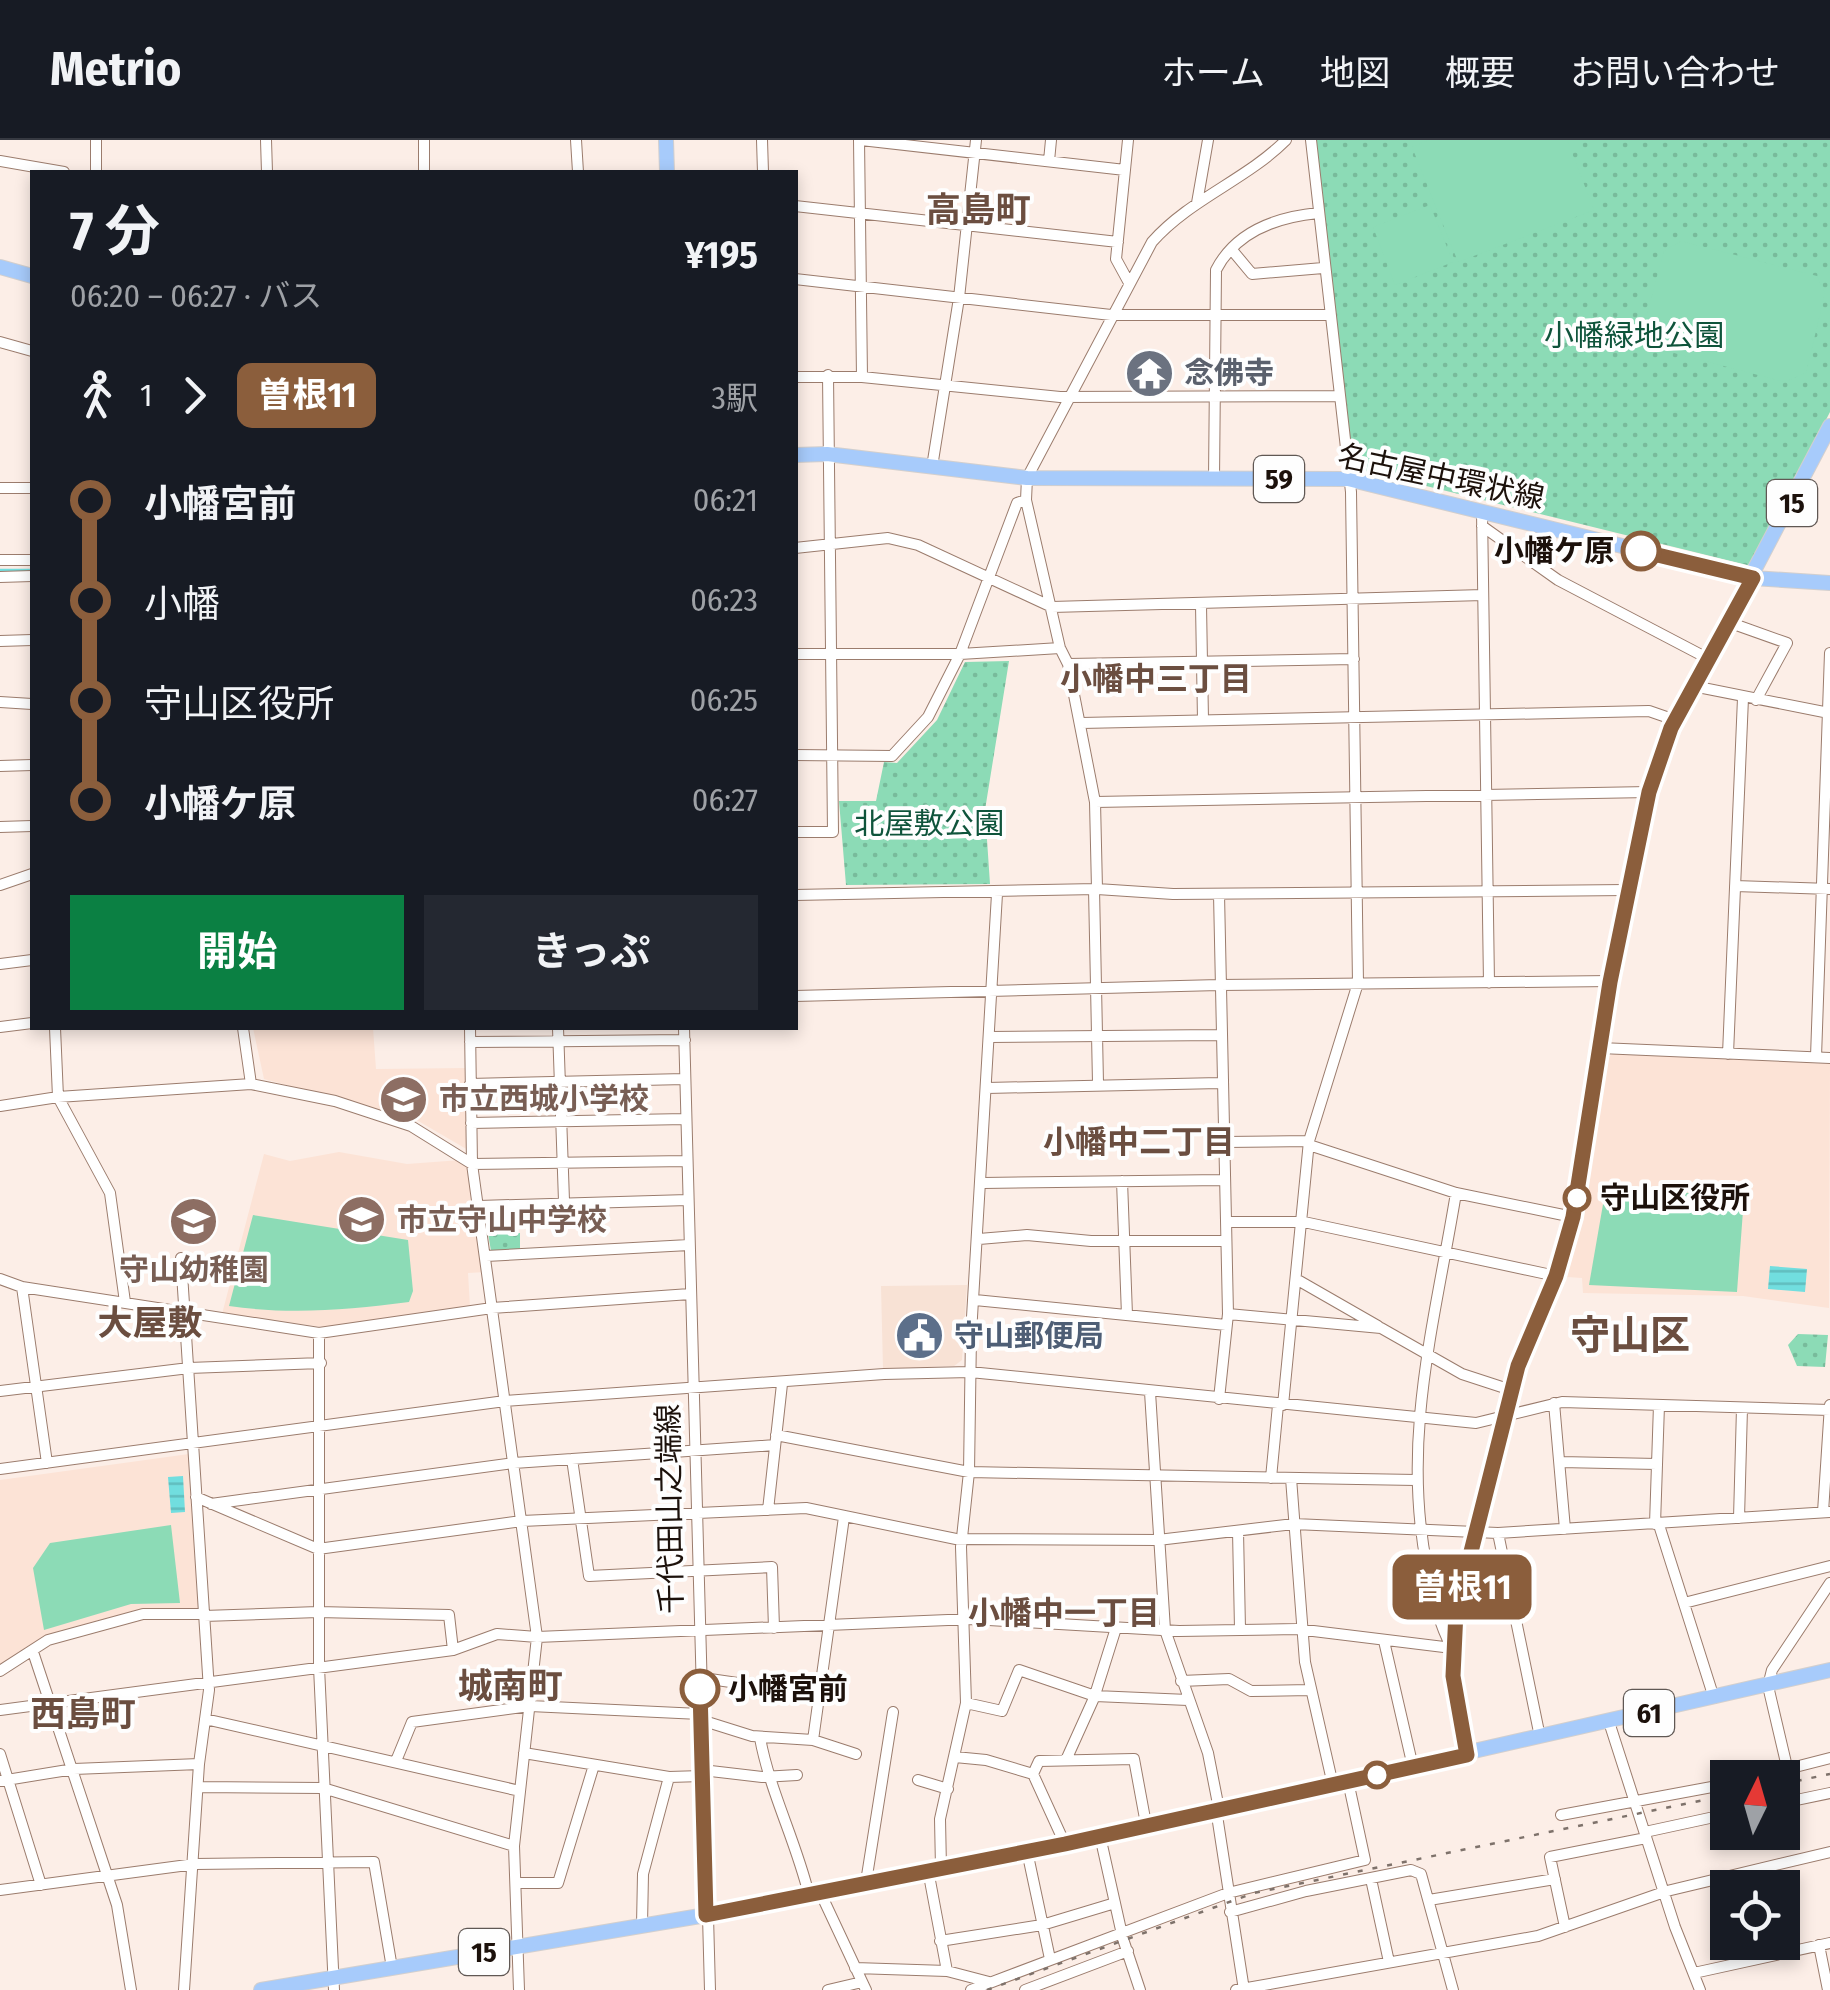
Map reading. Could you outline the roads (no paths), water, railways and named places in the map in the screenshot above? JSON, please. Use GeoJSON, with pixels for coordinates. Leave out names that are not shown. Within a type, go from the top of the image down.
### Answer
{"type":"FeatureCollection","features":[{"type":"Feature","properties":{"kind":"main road"},"geometry":{"type":"LineString","coordinates":[[666,140],[666,170]]}},
{"type":"Feature","properties":{"kind":"main road"},"geometry":{"type":"LineString","coordinates":[[0,267],[30,275]]}},
{"type":"Feature","properties":{"kind":"main road","name":"15"},"geometry":{"type":"LineString","coordinates":[[262,1990],[333,1984],[392,1968],[706,1915],[1065,1844],[1467,1757],[1452,1648],[1502,1418],[1556,1276],[1573,1217],[1610,982],[1649,792],[1675,720],[1830,426]]}},
{"type":"Feature","properties":{"kind":"main road","name":"名古屋中環状線"},"geometry":{"type":"LineString","coordinates":[[798,454],[827,454],[1027,478],[1348,479],[1482,519],[1753,578],[1830,582]]}},
{"type":"Feature","properties":{"kind":"main road","name":"61"},"geometry":{"type":"LineString","coordinates":[[1467,1757],[1830,1670]]}},
{"type":"Feature","properties":{"kind":"street"},"geometry":{"type":"LineString","coordinates":[[96,140],[96,170]]}},
{"type":"Feature","properties":{"kind":"street"},"geometry":{"type":"LineString","coordinates":[[266,140],[266,170]]}},
{"type":"Feature","properties":{"kind":"street"},"geometry":{"type":"LineString","coordinates":[[424,140],[424,170]]}},
{"type":"Feature","properties":{"kind":"street"},"geometry":{"type":"LineString","coordinates":[[576,140],[578,170]]}},
{"type":"Feature","properties":{"kind":"street"},"geometry":{"type":"LineString","coordinates":[[762,140],[762,170]]}},
{"type":"Feature","properties":{"kind":"street"},"geometry":{"type":"LineString","coordinates":[[862,377],[860,140],[1125,170]]}},
{"type":"Feature","properties":{"kind":"street"},"geometry":{"type":"LineString","coordinates":[[932,466],[959,298],[976,140]]}},
{"type":"Feature","properties":{"kind":"street"},"geometry":{"type":"LineString","coordinates":[[1050,161],[1052,140]]}},
{"type":"Feature","properties":{"kind":"street"},"geometry":{"type":"LineString","coordinates":[[1128,140],[1116,258],[1128,281]]}},
{"type":"Feature","properties":{"kind":"street"},"geometry":{"type":"LineString","coordinates":[[1196,202],[1208,140]]}},
{"type":"Feature","properties":{"kind":"street"},"geometry":{"type":"LineString","coordinates":[[1098,1083],[1095,802],[1068,664],[1060,648],[1026,500],[1027,478],[1128,281],[1160,232],[1196,202],[1249,172],[1286,140]]}},
{"type":"Feature","properties":{"kind":"street"},"geometry":{"type":"LineString","coordinates":[[1271,1478],[1304,1222],[1309,1143],[1358,983],[1348,479],[1311,140]]}},
{"type":"Feature","properties":{"kind":"street"},"geometry":{"type":"LineString","coordinates":[[0,162],[51,170]]}},
{"type":"Feature","properties":{"kind":"street"},"geometry":{"type":"LineString","coordinates":[[798,206],[1118,242]]}},
{"type":"Feature","properties":{"kind":"street"},"geometry":{"type":"LineString","coordinates":[[1214,479],[1216,270],[1232,250],[1281,216],[1318,213]]}},
{"type":"Feature","properties":{"kind":"street"},"geometry":{"type":"LineString","coordinates":[[1232,250],[1252,274],[1323,268]]}},
{"type":"Feature","properties":{"kind":"street"},"geometry":{"type":"LineString","coordinates":[[798,279],[1111,315],[1328,315]]}},
{"type":"Feature","properties":{"kind":"street"},"geometry":{"type":"LineString","coordinates":[[0,342],[30,350]]}},
{"type":"Feature","properties":{"kind":"street"},"geometry":{"type":"LineString","coordinates":[[798,832],[833,832],[828,375]]}},
{"type":"Feature","properties":{"kind":"street"},"geometry":{"type":"LineString","coordinates":[[798,376],[862,377],[1070,397],[1337,396]]}},
{"type":"Feature","properties":{"kind":"street"},"geometry":{"type":"LineString","coordinates":[[0,488],[30,488]]}},
{"type":"Feature","properties":{"kind":"street"},"geometry":{"type":"LineString","coordinates":[[798,755],[892,756],[928,717],[960,654],[1016,504],[1026,500]]}},
{"type":"Feature","properties":{"kind":"street"},"geometry":{"type":"LineString","coordinates":[[1482,519],[1489,983]]}},
{"type":"Feature","properties":{"kind":"street"},"geometry":{"type":"LineString","coordinates":[[1482,519],[1558,580],[1707,658]]}},
{"type":"Feature","properties":{"kind":"street"},"geometry":{"type":"LineString","coordinates":[[798,548],[888,538],[918,544],[1052,608],[1352,602],[1483,595]]}},
{"type":"Feature","properties":{"kind":"street"},"geometry":{"type":"LineString","coordinates":[[0,560],[30,560]]}},
{"type":"Feature","properties":{"kind":"street"},"geometry":{"type":"LineString","coordinates":[[0,577],[30,576]]}},
{"type":"Feature","properties":{"kind":"street"},"geometry":{"type":"LineString","coordinates":[[1201,605],[1203,720]]}},
{"type":"Feature","properties":{"kind":"street"},"geometry":{"type":"LineString","coordinates":[[1728,622],[1786,643],[1749,699],[1728,1054]]}},
{"type":"Feature","properties":{"kind":"street"},"geometry":{"type":"LineString","coordinates":[[0,640],[30,640]]}},
{"type":"Feature","properties":{"kind":"street"},"geometry":{"type":"LineString","coordinates":[[798,654],[960,654],[1060,648]]}},
{"type":"Feature","properties":{"kind":"street"},"geometry":{"type":"LineString","coordinates":[[1816,1057],[1830,654]]}},
{"type":"Feature","properties":{"kind":"street"},"geometry":{"type":"LineString","coordinates":[[1068,664],[1354,659]]}},
{"type":"Feature","properties":{"kind":"street"},"geometry":{"type":"LineString","coordinates":[[1693,686],[1828,713]]}},
{"type":"Feature","properties":{"kind":"street"},"geometry":{"type":"LineString","coordinates":[[0,702],[30,704]]}},
{"type":"Feature","properties":{"kind":"street"},"geometry":{"type":"LineString","coordinates":[[1080,723],[1649,712],[1675,720]]}},
{"type":"Feature","properties":{"kind":"street"},"geometry":{"type":"LineString","coordinates":[[0,766],[30,765]]}},
{"type":"Feature","properties":{"kind":"street"},"geometry":{"type":"LineString","coordinates":[[1095,802],[1649,792]]}},
{"type":"Feature","properties":{"kind":"street"},"geometry":{"type":"LineString","coordinates":[[0,827],[30,826]]}},
{"type":"Feature","properties":{"kind":"street"},"geometry":{"type":"LineString","coordinates":[[0,885],[30,875]]}},
{"type":"Feature","properties":{"kind":"street"},"geometry":{"type":"LineString","coordinates":[[1736,886],[1824,888]]}},
{"type":"Feature","properties":{"kind":"street"},"geometry":{"type":"LineString","coordinates":[[798,895],[997,894],[1096,889],[1219,894],[1627,890]]}},
{"type":"Feature","properties":{"kind":"street"},"geometry":{"type":"LineString","coordinates":[[947,1971],[940,1942],[934,1869],[938,1832],[966,1702],[962,1539],[969,1472],[970,1372],[997,894]]}},
{"type":"Feature","properties":{"kind":"street"},"geometry":{"type":"LineString","coordinates":[[1219,894],[1220,1083],[1227,1222],[1227,1320],[1219,1399]]}},
{"type":"Feature","properties":{"kind":"street"},"geometry":{"type":"LineString","coordinates":[[0,964],[30,960]]}},
{"type":"Feature","properties":{"kind":"street"},"geometry":{"type":"LineString","coordinates":[[798,996],[1219,985],[1610,982]]}},
{"type":"Feature","properties":{"kind":"street"},"geometry":{"type":"LineString","coordinates":[[0,1028],[30,1023]]}},
{"type":"Feature","properties":{"kind":"street"},"geometry":{"type":"LineString","coordinates":[[54,1030],[58,1098],[110,1192],[125,1302]]}},
{"type":"Feature","properties":{"kind":"street"},"geometry":{"type":"LineString","coordinates":[[244,1030],[251,1084]]}},
{"type":"Feature","properties":{"kind":"street"},"geometry":{"type":"LineString","coordinates":[[470,1030],[472,1164],[538,1637],[514,1846],[520,1990]]}},
{"type":"Feature","properties":{"kind":"street"},"geometry":{"type":"LineString","coordinates":[[558,1030],[564,1201]]}},
{"type":"Feature","properties":{"kind":"street"},"geometry":{"type":"LineString","coordinates":[[470,1042],[684,1034]]}},
{"type":"Feature","properties":{"kind":"street","name":"千代田山之端線"},"geometry":{"type":"LineString","coordinates":[[684,1034],[710,1990]]}},
{"type":"Feature","properties":{"kind":"street"},"geometry":{"type":"LineString","coordinates":[[990,1037],[1220,1036]]}},
{"type":"Feature","properties":{"kind":"street"},"geometry":{"type":"LineString","coordinates":[[1600,1048],[1830,1058]]}},
{"type":"Feature","properties":{"kind":"street"},"geometry":{"type":"LineString","coordinates":[[470,1084],[686,1079]]}},
{"type":"Feature","properties":{"kind":"street"},"geometry":{"type":"LineString","coordinates":[[987,1088],[1220,1083]]}},
{"type":"Feature","properties":{"kind":"street"},"geometry":{"type":"LineString","coordinates":[[0,1106],[251,1084],[335,1101],[411,1126],[472,1164],[687,1160]]}},
{"type":"Feature","properties":{"kind":"street"},"geometry":{"type":"LineString","coordinates":[[470,1123],[686,1119]]}},
{"type":"Feature","properties":{"kind":"street"},"geometry":{"type":"LineString","coordinates":[[1225,1142],[1309,1143],[1456,1194],[1573,1217]]}},
{"type":"Feature","properties":{"kind":"street"},"geometry":{"type":"LineString","coordinates":[[983,1183],[1223,1180]]}},
{"type":"Feature","properties":{"kind":"street"},"geometry":{"type":"LineString","coordinates":[[1122,1181],[1127,1315]]}},
{"type":"Feature","properties":{"kind":"street"},"geometry":{"type":"LineString","coordinates":[[1452,1648],[1439,1625],[1420,1529],[1416,1480],[1417,1419],[1456,1194]]}},
{"type":"Feature","properties":{"kind":"street"},"geometry":{"type":"LineString","coordinates":[[479,1206],[688,1200]]}},
{"type":"Feature","properties":{"kind":"street"},"geometry":{"type":"LineString","coordinates":[[1227,1222],[1304,1222],[1556,1276]]}},
{"type":"Feature","properties":{"kind":"street"},"geometry":{"type":"LineString","coordinates":[[979,1239],[1027,1235],[1225,1241]]}},
{"type":"Feature","properties":{"kind":"street"},"geometry":{"type":"LineString","coordinates":[[486,1256],[689,1245]]}},
{"type":"Feature","properties":{"kind":"street"},"geometry":{"type":"LineString","coordinates":[[181,1258],[209,1682],[199,1764],[184,1990]]}},
{"type":"Feature","properties":{"kind":"street"},"geometry":{"type":"LineString","coordinates":[[0,1279],[22,1287],[319,1333],[492,1308],[690,1294]]}},
{"type":"Feature","properties":{"kind":"street"},"geometry":{"type":"LineString","coordinates":[[1296,1280],[1462,1374],[1510,1390]]}},
{"type":"Feature","properties":{"kind":"street"},"geometry":{"type":"LineString","coordinates":[[22,1287],[47,1463]]}},
{"type":"Feature","properties":{"kind":"street"},"geometry":{"type":"LineString","coordinates":[[975,1300],[1127,1315],[1382,1328]]}},
{"type":"Feature","properties":{"kind":"street"},"geometry":{"type":"LineString","coordinates":[[319,1333],[318,1667],[333,1984]]}},
{"type":"Feature","properties":{"kind":"street"},"geometry":{"type":"LineString","coordinates":[[0,1390],[190,1368],[321,1363]]}},
{"type":"Feature","properties":{"kind":"street"},"geometry":{"type":"LineString","coordinates":[[0,1469],[505,1401],[970,1372],[1476,1423],[1554,1403],[1830,1407],[1826,1512],[1498,1534],[1294,1524],[1158,1540],[962,1539],[806,1508],[580,1517],[318,1549],[196,1497]]}},
{"type":"Feature","properties":{"kind":"street"},"geometry":{"type":"LineString","coordinates":[[768,1510],[782,1384]]}},
{"type":"Feature","properties":{"kind":"street"},"geometry":{"type":"LineString","coordinates":[[1150,1392],[1165,1630],[1208,1753],[1241,1989],[1444,1954],[1566,1927],[1667,1891],[1830,1852]]}},
{"type":"Feature","properties":{"kind":"street"},"geometry":{"type":"LineString","coordinates":[[1554,1403],[1565,1529]]}},
{"type":"Feature","properties":{"kind":"street"},"geometry":{"type":"LineString","coordinates":[[1658,1405],[1657,1525],[1714,1698]]}},
{"type":"Feature","properties":{"kind":"street"},"geometry":{"type":"LineString","coordinates":[[1739,1518],[1742,1408]]}},
{"type":"Feature","properties":{"kind":"street"},"geometry":{"type":"LineString","coordinates":[[210,1504],[514,1463],[694,1451],[775,1440],[969,1472],[1416,1480]]}},
{"type":"Feature","properties":{"kind":"street"},"geometry":{"type":"LineString","coordinates":[[572,1459],[589,1576],[772,1567],[774,1628]]}},
{"type":"Feature","properties":{"kind":"street"},"geometry":{"type":"LineString","coordinates":[[1560,1462],[1657,1464]]}},
{"type":"Feature","properties":{"kind":"street"},"geometry":{"type":"LineString","coordinates":[[1291,1478],[1301,1629],[1333,1785]]}},
{"type":"Feature","properties":{"kind":"street"},"geometry":{"type":"LineString","coordinates":[[813,1740],[844,1517]]}},
{"type":"Feature","properties":{"kind":"street"},"geometry":{"type":"LineString","coordinates":[[1238,1532],[1240,1630]]}},
{"type":"Feature","properties":{"kind":"street"},"geometry":{"type":"LineString","coordinates":[[1498,1534],[1540,1738]]}},
{"type":"Feature","properties":{"kind":"street"},"geometry":{"type":"LineString","coordinates":[[1684,1603],[1830,1566]]}},
{"type":"Feature","properties":{"kind":"street"},"geometry":{"type":"LineString","coordinates":[[1785,1760],[1768,1686],[1772,1670],[1830,1584]]}},
{"type":"Feature","properties":{"kind":"street"},"geometry":{"type":"LineString","coordinates":[[0,1671],[48,1640],[143,1614],[449,1614],[453,1650]]}},
{"type":"Feature","properties":{"kind":"street"},"geometry":{"type":"LineString","coordinates":[[0,1710],[453,1650],[498,1634],[538,1637],[963,1619],[1165,1630],[1301,1629],[1452,1648]]}},
{"type":"Feature","properties":{"kind":"street"},"geometry":{"type":"LineString","coordinates":[[1066,1760],[1095,1696],[1116,1628]]}},
{"type":"Feature","properties":{"kind":"street"},"geometry":{"type":"LineString","coordinates":[[1384,1640],[1413,1767]]}},
{"type":"Feature","properties":{"kind":"street"},"geometry":{"type":"LineString","coordinates":[[32,1652],[52,1702],[117,1905],[131,1990]]}},
{"type":"Feature","properties":{"kind":"street"},"geometry":{"type":"LineString","coordinates":[[966,1702],[1002,1712],[1019,1670],[1095,1696],[1188,1700]]}},
{"type":"Feature","properties":{"kind":"street"},"geometry":{"type":"LineString","coordinates":[[710,1679],[819,1695]]}},
{"type":"Feature","properties":{"kind":"street"},"geometry":{"type":"LineString","coordinates":[[1181,1682],[1229,1679],[1251,1691],[1311,1690]]}},
{"type":"Feature","properties":{"kind":"street"},"geometry":{"type":"LineString","coordinates":[[396,1761],[412,1722],[530,1706],[701,1717],[760,1738],[813,1740],[856,1754]]}},
{"type":"Feature","properties":{"kind":"street"},"geometry":{"type":"LineString","coordinates":[[866,1882],[894,1712]]}},
{"type":"Feature","properties":{"kind":"street"},"geometry":{"type":"LineString","coordinates":[[205,1719],[520,1792]]}},
{"type":"Feature","properties":{"kind":"street"},"geometry":{"type":"LineString","coordinates":[[1610,1722],[1700,1990]]}},
{"type":"Feature","properties":{"kind":"street"},"geometry":{"type":"LineString","coordinates":[[760,1738],[768,1777],[814,1894],[864,1986],[828,1990]]}},
{"type":"Feature","properties":{"kind":"street"},"geometry":{"type":"LineString","coordinates":[[524,1752],[669,1778],[702,1773],[796,1776]]}},
{"type":"Feature","properties":{"kind":"street"},"geometry":{"type":"LineString","coordinates":[[0,1754],[4,1780],[41,1885]]}},
{"type":"Feature","properties":{"kind":"street"},"geometry":{"type":"LineString","coordinates":[[956,1757],[986,1760],[1033,1774],[1065,1844]]}},
{"type":"Feature","properties":{"kind":"street"},"geometry":{"type":"LineString","coordinates":[[1800,1764],[1830,1758]]}},
{"type":"Feature","properties":{"kind":"street"},"geometry":{"type":"LineString","coordinates":[[1033,1774],[1039,1761],[1134,1759],[1146,1824]]}},
{"type":"Feature","properties":{"kind":"street"},"geometry":{"type":"LineString","coordinates":[[4,1780],[74,1769],[199,1764]]}},
{"type":"Feature","properties":{"kind":"street"},"geometry":{"type":"LineString","coordinates":[[517,1884],[558,1882],[594,1765]]}},
{"type":"Feature","properties":{"kind":"street"},"geometry":{"type":"LineString","coordinates":[[642,1925],[642,1874],[669,1778]]}},
{"type":"Feature","properties":{"kind":"street"},"geometry":{"type":"LineString","coordinates":[[918,1780],[948,1789]]}},
{"type":"Feature","properties":{"kind":"street"},"geometry":{"type":"LineString","coordinates":[[971,1990],[997,1984],[1228,1893],[1365,1860],[1348,1781]]}},
{"type":"Feature","properties":{"kind":"street"},"geometry":{"type":"LineString","coordinates":[[198,1787],[323,1788],[514,1846]]}},
{"type":"Feature","properties":{"kind":"street"},"geometry":{"type":"LineString","coordinates":[[1561,1815],[1710,1787]]}},
{"type":"Feature","properties":{"kind":"street"},"geometry":{"type":"LineString","coordinates":[[1800,1799],[1830,1793]]}},
{"type":"Feature","properties":{"kind":"street"},"geometry":{"type":"LineString","coordinates":[[1566,1927],[1550,1857],[1710,1818]]}},
{"type":"Feature","properties":{"kind":"street"},"geometry":{"type":"LineString","coordinates":[[1100,1836],[1122,1933],[1140,1990]]}},
{"type":"Feature","properties":{"kind":"street"},"geometry":{"type":"LineString","coordinates":[[1027,1851],[1050,1960]]}},
{"type":"Feature","properties":{"kind":"street"},"geometry":{"type":"LineString","coordinates":[[0,1890],[195,1864],[374,1862],[392,1968]]}},
{"type":"Feature","properties":{"kind":"street"},"geometry":{"type":"LineString","coordinates":[[1230,1912],[1412,1870],[1421,1874],[1453,1990]]}},
{"type":"Feature","properties":{"kind":"street"},"geometry":{"type":"LineString","coordinates":[[1371,1879],[1389,1962]]}},
{"type":"Feature","properties":{"kind":"street"},"geometry":{"type":"LineString","coordinates":[[1428,1900],[1555,1879]]}},
{"type":"Feature","properties":{"kind":"street"},"geometry":{"type":"LineString","coordinates":[[940,1942],[1042,1924],[1116,1903]]}},
{"type":"Feature","properties":{"kind":"street"},"geometry":{"type":"LineString","coordinates":[[1694,1974],[1824,1944],[1828,1990]]}},
{"type":"Feature","properties":{"kind":"street"},"geometry":{"type":"LineString","coordinates":[[1025,1990],[1128,1951]]}},
{"type":"Feature","properties":{"kind":"street"},"geometry":{"type":"LineString","coordinates":[[854,1968],[947,1971],[997,1984]]}},
{"type":"Feature","properties":{"kind":"water"},"geometry":{"type":"Polygon","coordinates":[[[1770,1266],[1807,1269],[1805,1292],[1768,1289],[1770,1266]]]}},
{"type":"Feature","properties":{"kind":"water"},"geometry":{"type":"Polygon","coordinates":[[[183,1476],[185,1512],[171,1513],[168,1477],[183,1476]]]}},
{"type":"Feature","properties":{"kind":"waterway"},"geometry":{"type":"LineString","coordinates":[[0,570],[30,570]]}},
{"type":"Feature","properties":{"kind":"railway"},"geometry":{"type":"LineString","coordinates":[[1800,1780],[1830,1774]]}},
{"type":"Feature","properties":{"kind":"railway"},"geometry":{"type":"LineString","coordinates":[[987,1990],[1254,1893],[1710,1799]]}},
{"type":"Feature","properties":{"kind":"place","name":"念佛寺"},"geometry":{"type":"Point","coordinates":[1149,373]}},
{"type":"Feature","properties":{"kind":"place","name":"小幡ケ原"},"geometry":{"type":"Point","coordinates":[1641,551]}},
{"type":"Feature","properties":{"kind":"place","name":"市立西城小学校"},"geometry":{"type":"Point","coordinates":[404,1099]}},
{"type":"Feature","properties":{"kind":"place","name":"守山区役所"},"geometry":{"type":"Point","coordinates":[1577,1198]}},
{"type":"Feature","properties":{"kind":"place","name":"市立守山中学校"},"geometry":{"type":"Point","coordinates":[362,1220]}},
{"type":"Feature","properties":{"kind":"place","name":"守山幼稚園"},"geometry":{"type":"Point","coordinates":[194,1221]}},
{"type":"Feature","properties":{"kind":"place","name":"守山郵便局"},"geometry":{"type":"Point","coordinates":[919,1336]}},
{"type":"Feature","properties":{"kind":"place","name":"小幡宮前"},"geometry":{"type":"Point","coordinates":[700,1689]}},
{"type":"Feature","properties":{"kind":"district","name":"高島町"},"geometry":{"type":"Point","coordinates":[978,210]}},
{"type":"Feature","properties":{"kind":"district","name":"小幡中三丁目"},"geometry":{"type":"Point","coordinates":[1156,679]}},
{"type":"Feature","properties":{"kind":"district","name":"小幡中二丁目"},"geometry":{"type":"Point","coordinates":[1139,1142]}},
{"type":"Feature","properties":{"kind":"district","name":"大屋敷"},"geometry":{"type":"Point","coordinates":[150,1323]}},
{"type":"Feature","properties":{"kind":"district","name":"守山区"},"geometry":{"type":"Point","coordinates":[1630,1335]}},
{"type":"Feature","properties":{"kind":"district","name":"小幡中一丁目"},"geometry":{"type":"Point","coordinates":[1064,1613]}},
{"type":"Feature","properties":{"kind":"district","name":"城南町"},"geometry":{"type":"Point","coordinates":[510,1686]}},
{"type":"Feature","properties":{"kind":"district","name":"西島町"},"geometry":{"type":"Point","coordinates":[83,1714]}},
{"type":"Feature","properties":{"kind":"park label","name":"小幡緑地公園"},"geometry":{"type":"Point","coordinates":[1634,336]}},
{"type":"Feature","properties":{"kind":"park label","name":"北屋敷公園"},"geometry":{"type":"Point","coordinates":[929,824]}}]}
